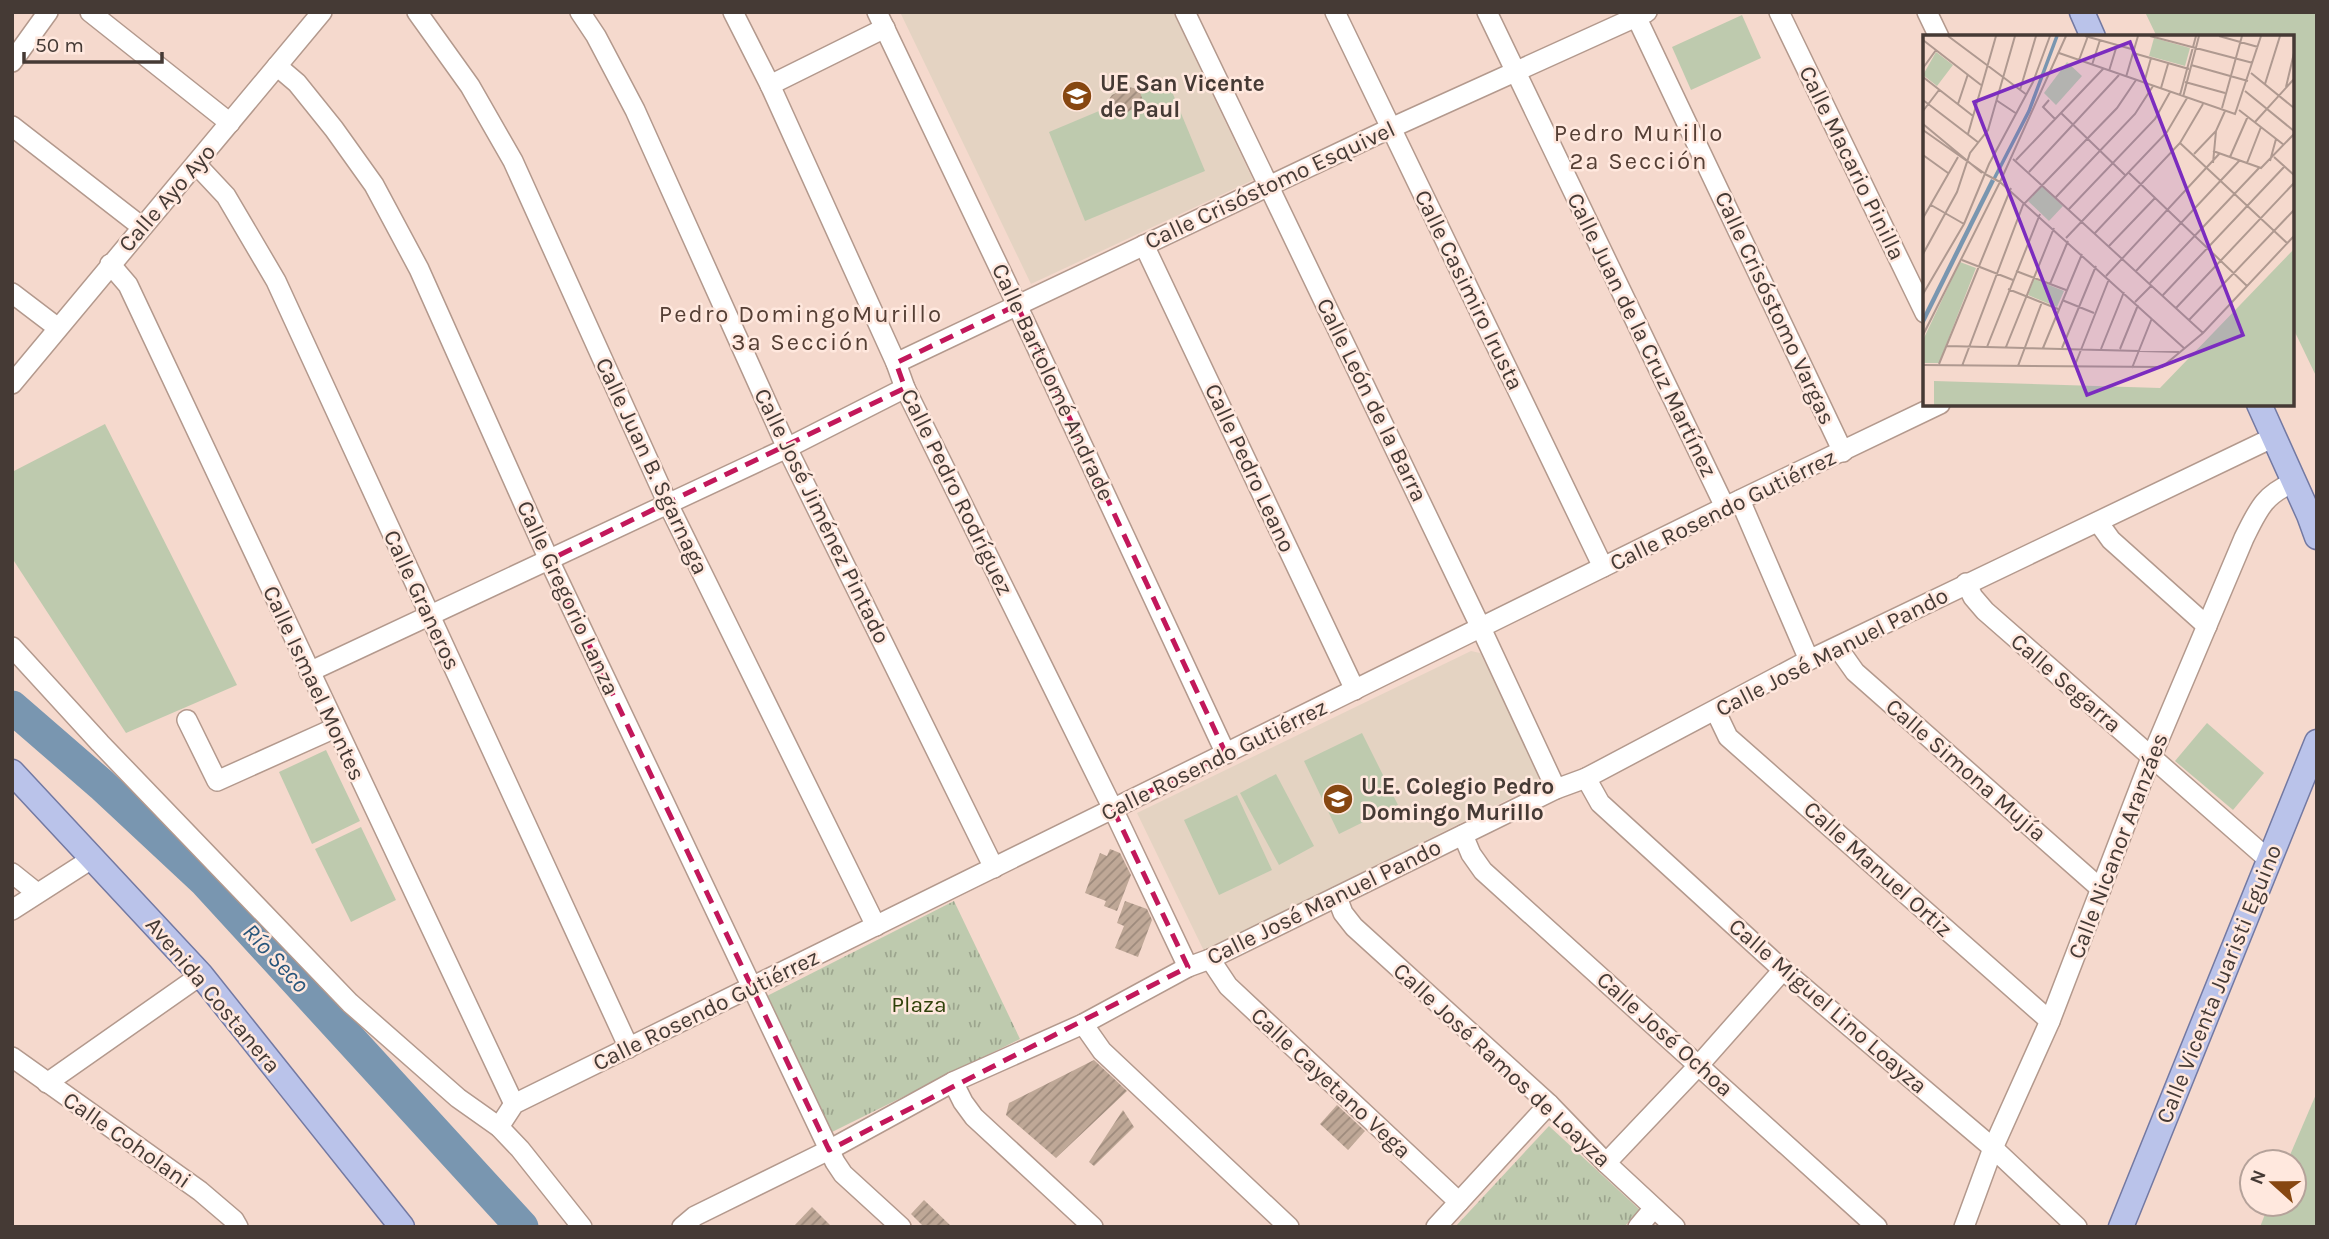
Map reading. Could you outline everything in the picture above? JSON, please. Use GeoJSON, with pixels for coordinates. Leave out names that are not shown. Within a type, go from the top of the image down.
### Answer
{"type":"FeatureCollection","features":[{"type":"Feature","properties":{"kind":"main road"},"geometry":{"type":"LineString","coordinates":[[2082,12],[2092,35]]}},
{"type":"Feature","properties":{"kind":"main road"},"geometry":{"type":"LineString","coordinates":[[2260,406],[2317,537]]}},
{"type":"Feature","properties":{"kind":"main road","name":"Calle Vicenta Juaristi Eguino"},"geometry":{"type":"LineString","coordinates":[[2121,1227],[2317,742]]}},
{"type":"Feature","properties":{"kind":"main road","name":"Avenida Costanera"},"geometry":{"type":"LineString","coordinates":[[12,772],[201,975],[402,1227]]}},
{"type":"Feature","properties":{"kind":"street"},"geometry":{"type":"LineString","coordinates":[[12,62],[48,12]]}},
{"type":"Feature","properties":{"kind":"street"},"geometry":{"type":"LineString","coordinates":[[90,12],[230,123]]}},
{"type":"Feature","properties":{"kind":"street","name":"Calle Ayo Ayo"},"geometry":{"type":"LineString","coordinates":[[12,384],[321,12]]}},
{"type":"Feature","properties":{"kind":"street","name":"Calle Juan B. Sgarnaga"},"geometry":{"type":"LineString","coordinates":[[417,12],[470,86],[513,161],[668,504],[876,926]]}},
{"type":"Feature","properties":{"kind":"street","name":"Calle José Jiménez Pintado"},"geometry":{"type":"LineString","coordinates":[[580,12],[596,36],[635,110],[787,448],[993,868]]}},
{"type":"Feature","properties":{"kind":"street","name":"Calle Pedro Rodríguez"},"geometry":{"type":"LineString","coordinates":[[733,12],[770,85],[905,388],[1113,809],[1188,968]]}},
{"type":"Feature","properties":{"kind":"street","name":"Calle León de la Barra"},"geometry":{"type":"LineString","coordinates":[[1185,12],[1482,628],[1556,789]]}},
{"type":"Feature","properties":{"kind":"street","name":"Calle Casimiro Irusta"},"geometry":{"type":"LineString","coordinates":[[1335,12],[1603,567]]}},
{"type":"Feature","properties":{"kind":"street","name":"Calle Juan de la Cruz Martínez"},"geometry":{"type":"LineString","coordinates":[[1487,12],[1809,660]]}},
{"type":"Feature","properties":{"kind":"street","name":"Calle Macario Pinilla"},"geometry":{"type":"LineString","coordinates":[[1779,12],[1923,309]]}},
{"type":"Feature","properties":{"kind":"street"},"geometry":{"type":"LineString","coordinates":[[1927,12],[1938,35]]}},
{"type":"Feature","properties":{"kind":"street","name":"Calle Crisóstomo Esquivel"},"geometry":{"type":"LineString","coordinates":[[896,363],[1391,128],[1639,14]]}},
{"type":"Feature","properties":{"kind":"street","name":"Calle Crisóstomo Vargas"},"geometry":{"type":"LineString","coordinates":[[1639,14],[1843,452]]}},
{"type":"Feature","properties":{"kind":"street"},"geometry":{"type":"LineString","coordinates":[[770,85],[881,20]]}},
{"type":"Feature","properties":{"kind":"street","name":"Calle Bartolomé Andrade"},"geometry":{"type":"LineString","coordinates":[[881,20],[1226,754]]}},
{"type":"Feature","properties":{"kind":"street","name":"Calle Gregorio Lanza"},"geometry":{"type":"LineString","coordinates":[[277,66],[297,83],[374,185],[419,269],[549,560],[830,1150],[843,1174],[901,1227]]}},
{"type":"Feature","properties":{"kind":"street"},"geometry":{"type":"LineString","coordinates":[[12,126],[142,226]]}},
{"type":"Feature","properties":{"kind":"street","name":"Calle Graneros"},"geometry":{"type":"LineString","coordinates":[[197,164],[226,195],[276,281],[629,1048]]}},
{"type":"Feature","properties":{"kind":"street","name":"Calle Pedro Leano"},"geometry":{"type":"LineString","coordinates":[[1144,245],[1355,691]]}},
{"type":"Feature","properties":{"kind":"street","name":"Calle Ismael Montes"},"geometry":{"type":"LineString","coordinates":[[110,264],[128,285],[514,1104]]}},
{"type":"Feature","properties":{"kind":"street"},"geometry":{"type":"LineString","coordinates":[[12,293],[58,328]]}},
{"type":"Feature","properties":{"kind":"street"},"geometry":{"type":"LineString","coordinates":[[309,672],[787,448],[905,388]]}},
{"type":"Feature","properties":{"kind":"street","name":"Calle Rosendo Gutiérrez"},"geometry":{"type":"LineString","coordinates":[[514,1104],[1733,503],[1936,406]]}},
{"type":"Feature","properties":{"kind":"street","name":"Calle José Manuel Pando"},"geometry":{"type":"LineString","coordinates":[[693,1223],[953,1082],[1083,1024],[1188,968],[1556,789],[1586,778],[1716,712],[1809,660],[2272,438]]}},
{"type":"Feature","properties":{"kind":"street","name":"Calle Nicanor Aranzáes"},"geometry":{"type":"LineString","coordinates":[[1964,1227],[1993,1148],[2050,1021],[2151,758],[2258,509],[2270,495],[2294,482]]}},
{"type":"Feature","properties":{"kind":"street"},"geometry":{"type":"LineString","coordinates":[[2098,522],[2110,540],[2207,625]]}},
{"type":"Feature","properties":{"kind":"street","name":"Calle Segarra"},"geometry":{"type":"LineString","coordinates":[[1966,583],[1985,611],[2269,860]]}},
{"type":"Feature","properties":{"kind":"street"},"geometry":{"type":"LineString","coordinates":[[12,647],[100,743],[350,1003],[458,1098],[499,1127],[520,1149],[582,1227]]}},
{"type":"Feature","properties":{"kind":"street","name":"Calle Simona Mujía"},"geometry":{"type":"LineString","coordinates":[[1838,648],[1855,672],[2101,889]]}},
{"type":"Feature","properties":{"kind":"street","name":"Calle Manuel Ortiz"},"geometry":{"type":"LineString","coordinates":[[1716,712],[1728,737],[2050,1021]]}},
{"type":"Feature","properties":{"kind":"street"},"geometry":{"type":"LineString","coordinates":[[187,720],[217,781],[335,728]]}},
{"type":"Feature","properties":{"kind":"street","name":"Calle Miguel Lino Loayza"},"geometry":{"type":"LineString","coordinates":[[1586,778],[1600,803],[1783,970],[1993,1148],[2077,1227]]}},
{"type":"Feature","properties":{"kind":"street","name":"Calle José Ochoa"},"geometry":{"type":"LineString","coordinates":[[1463,835],[1471,855],[1483,871],[1877,1227]]}},
{"type":"Feature","properties":{"kind":"street"},"geometry":{"type":"LineString","coordinates":[[12,910],[93,858]]}},
{"type":"Feature","properties":{"kind":"street"},"geometry":{"type":"LineString","coordinates":[[12,873],[37,892]]}},
{"type":"Feature","properties":{"kind":"street","name":"Calle José Ramos de Loayza"},"geometry":{"type":"LineString","coordinates":[[1338,897],[1343,912],[1354,927],[1549,1104],[1606,1163],[1675,1227]]}},
{"type":"Feature","properties":{"kind":"street","name":"Calle Cayetano Vega"},"geometry":{"type":"LineString","coordinates":[[1210,959],[1228,986],[1459,1202]]}},
{"type":"Feature","properties":{"kind":"street"},"geometry":{"type":"LineString","coordinates":[[1606,1163],[1699,1065],[1783,970]]}},
{"type":"Feature","properties":{"kind":"street"},"geometry":{"type":"LineString","coordinates":[[47,1083],[201,975]]}},
{"type":"Feature","properties":{"kind":"street"},"geometry":{"type":"LineString","coordinates":[[1083,1024],[1102,1051],[1289,1227]]}},
{"type":"Feature","properties":{"kind":"street","name":"Calle Coholani"},"geometry":{"type":"LineString","coordinates":[[12,1056],[200,1191],[234,1220],[238,1227]]}},
{"type":"Feature","properties":{"kind":"street"},"geometry":{"type":"LineString","coordinates":[[953,1082],[974,1117],[1094,1227]]}},
{"type":"Feature","properties":{"kind":"street"},"geometry":{"type":"LineString","coordinates":[[499,1127],[514,1104]]}},
{"type":"Feature","properties":{"kind":"street"},"geometry":{"type":"LineString","coordinates":[[1436,1227],[1549,1104]]}},
{"type":"Feature","properties":{"kind":"street"},"geometry":{"type":"LineString","coordinates":[[1638,1227],[1654,1208]]}},
{"type":"Feature","properties":{"kind":"highlighted area"},"geometry":{"type":"Polygon","coordinates":[[[1017,305],[1226,754],[1113,809],[1188,967],[829,1150],[549,560],[905,388],[896,363],[1017,305]]]}},
{"type":"Feature","properties":{"kind":"shaded area","name":"UE San Vicente de Paul"},"geometry":{"type":"Polygon","coordinates":[[[900,12],[1173,12],[1253,180],[1031,284],[900,12]]]}},
{"type":"Feature","properties":{"kind":"shaded area","name":"U.E. Colegio Pedro Domingo Murillo"},"geometry":{"type":"Polygon","coordinates":[[[1471,651],[1480,653],[1540,769],[1537,785],[1204,951],[1137,813],[1471,651]]]}},
{"type":"Feature","properties":{"kind":"green space"},"geometry":{"type":"Polygon","coordinates":[[[2145,12],[2317,12],[2317,378],[2294,330],[2294,35],[2156,35],[2145,12]]]}},
{"type":"Feature","properties":{"kind":"green space"},"geometry":{"type":"Polygon","coordinates":[[[1742,15],[1761,58],[1691,90],[1672,47],[1742,15]]]}},
{"type":"Feature","properties":{"kind":"green space"},"geometry":{"type":"Polygon","coordinates":[[[1168,82],[1205,171],[1085,221],[1049,132],[1168,82]]]}},
{"type":"Feature","properties":{"kind":"green space"},"geometry":{"type":"Polygon","coordinates":[[[105,424],[237,685],[126,733],[12,558],[12,472],[105,424]]]}},
{"type":"Feature","properties":{"kind":"green space"},"geometry":{"type":"Polygon","coordinates":[[[2207,723],[2264,773],[2233,810],[2175,761],[2207,723]]]}},
{"type":"Feature","properties":{"kind":"green space"},"geometry":{"type":"Polygon","coordinates":[[[1362,733],[1398,805],[1339,834],[1304,761],[1362,733]]]}},
{"type":"Feature","properties":{"kind":"green space"},"geometry":{"type":"Polygon","coordinates":[[[326,750],[360,821],[312,844],[279,772],[326,750]]]}},
{"type":"Feature","properties":{"kind":"green space"},"geometry":{"type":"Polygon","coordinates":[[[1276,774],[1314,846],[1279,865],[1240,793],[1276,774]]]}},
{"type":"Feature","properties":{"kind":"green space"},"geometry":{"type":"Polygon","coordinates":[[[1237,795],[1272,870],[1219,895],[1184,820],[1237,795]]]}},
{"type":"Feature","properties":{"kind":"green space"},"geometry":{"type":"Polygon","coordinates":[[[361,827],[396,900],[351,922],[315,849],[361,827]]]}},
{"type":"Feature","properties":{"kind":"green space","name":"Plaza"},"geometry":{"type":"Polygon","coordinates":[[[954,901],[1020,1039],[830,1133],[763,998],[954,901]]]}},
{"type":"Feature","properties":{"kind":"green space"},"geometry":{"type":"Polygon","coordinates":[[[2317,1092],[2317,1227],[2260,1227],[2264,1218],[2308,1218],[2308,1148],[2293,1148],[2317,1092]]]}},
{"type":"Feature","properties":{"kind":"green space"},"geometry":{"type":"Polygon","coordinates":[[[1549,1126],[1640,1210],[1624,1227],[1455,1227],[1549,1126]]]}},
{"type":"Feature","properties":{"kind":"building"},"geometry":{"type":"Polygon","coordinates":[[[1128,87],[1139,89],[1142,98],[1136,107],[1126,113],[1114,114],[1107,102],[1112,95],[1128,87]]]}},
{"type":"Feature","properties":{"kind":"building"},"geometry":{"type":"Polygon","coordinates":[[[1110,849],[1120,853],[1131,875],[1117,911],[1104,906],[1106,901],[1085,893],[1100,853],[1107,856],[1110,849]]]}},
{"type":"Feature","properties":{"kind":"building"},"geometry":{"type":"Polygon","coordinates":[[[1125,901],[1147,909],[1152,920],[1138,957],[1115,948],[1124,926],[1117,923],[1125,901]]]}},
{"type":"Feature","properties":{"kind":"building"},"geometry":{"type":"Polygon","coordinates":[[[1094,1060],[1127,1091],[1056,1158],[1006,1115],[1009,1103],[1094,1060]]]}},
{"type":"Feature","properties":{"kind":"building"},"geometry":{"type":"Polygon","coordinates":[[[1337,1105],[1365,1131],[1348,1150],[1320,1124],[1337,1105]]]}},
{"type":"Feature","properties":{"kind":"building"},"geometry":{"type":"Polygon","coordinates":[[[1123,1110],[1134,1127],[1094,1166],[1089,1162],[1123,1110]]]}},
{"type":"Feature","properties":{"kind":"building"},"geometry":{"type":"Polygon","coordinates":[[[924,1200],[952,1227],[924,1227],[911,1214],[924,1200]]]}},
{"type":"Feature","properties":{"kind":"building"},"geometry":{"type":"Polygon","coordinates":[[[812,1207],[832,1227],[793,1227],[812,1207]]]}},
{"type":"Feature","properties":{"kind":"waterway","name":"Río Seco"},"geometry":{"type":"LineString","coordinates":[[12,707],[102,785],[206,882],[522,1227]]}},
{"type":"Feature","properties":{"kind":"place","name":"UE San Vicente de Paul"},"geometry":{"type":"Point","coordinates":[1077,96]}},
{"type":"Feature","properties":{"kind":"place","name":"U.E. Colegio Pedro Domingo Murillo"},"geometry":{"type":"Point","coordinates":[1338,799]}},
{"type":"Feature","properties":{"kind":"district","name":"Pedro Murillo 2ª Sección"},"geometry":{"type":"Point","coordinates":[1639,147]}},
{"type":"Feature","properties":{"kind":"district","name":"Pedro DomingoMurillo 3ª Sección"},"geometry":{"type":"Point","coordinates":[801,328]}}]}
